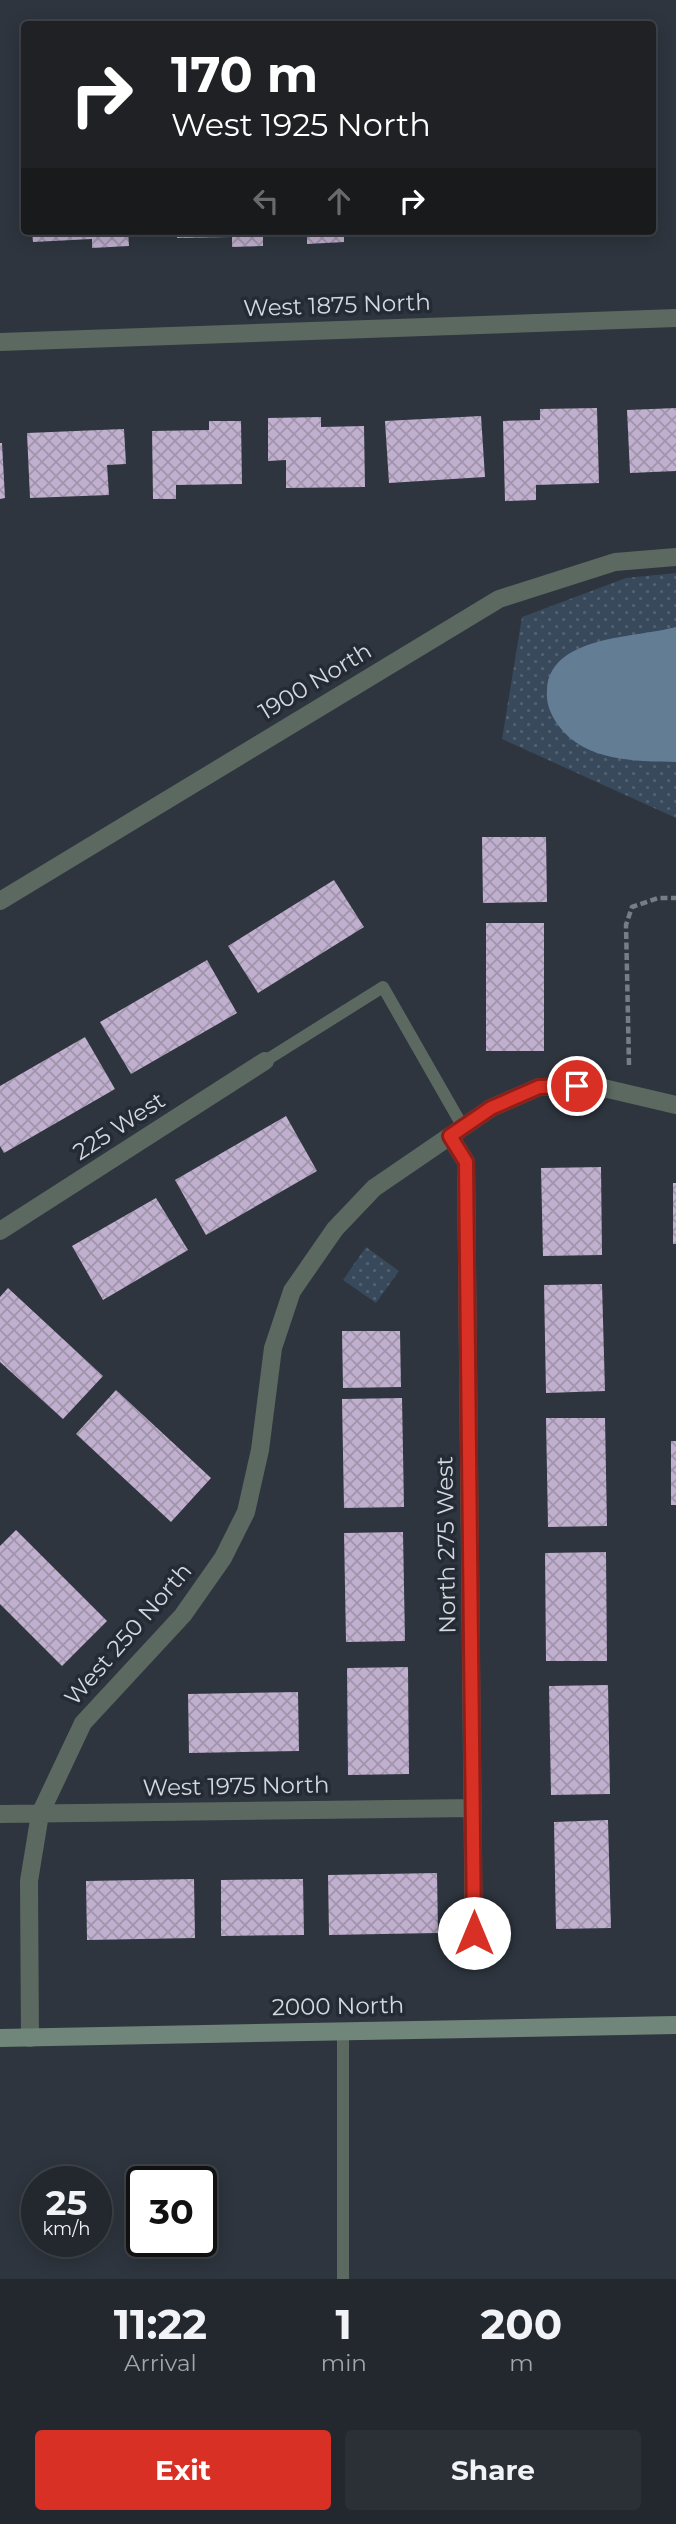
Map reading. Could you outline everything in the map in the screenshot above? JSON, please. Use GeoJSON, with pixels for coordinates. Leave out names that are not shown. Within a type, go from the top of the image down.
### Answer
{"type":"FeatureCollection","features":[{"type":"Feature","properties":{"kind":"street","name":"West 1875 North"},"geometry":{"type":"LineString","coordinates":[[0,342],[676,318]]}},
{"type":"Feature","properties":{"kind":"street","name":"1900 North"},"geometry":{"type":"LineString","coordinates":[[0,901],[499,598],[615,562],[676,556]]}},
{"type":"Feature","properties":{"kind":"street","name":"225 West"},"geometry":{"type":"LineString","coordinates":[[0,1231],[265,1061]]}},
{"type":"Feature","properties":{"kind":"street","name":"West 250 North"},"geometry":{"type":"LineString","coordinates":[[30,2038],[29,1881],[40,1814],[83,1723],[183,1615],[223,1558],[246,1512],[260,1450],[273,1348],[292,1291],[335,1229],[374,1188],[491,1108],[539,1087],[595,1086],[676,1105]]}},
{"type":"Feature","properties":{"kind":"street","name":"North 275 West"},"geometry":{"type":"LineString","coordinates":[[456,1131],[466,1162],[474,1958]]}},
{"type":"Feature","properties":{"kind":"street","name":"West 1975 North"},"geometry":{"type":"LineString","coordinates":[[0,1814],[473,1808]]}},
{"type":"Feature","properties":{"kind":"street","name":"2000 North"},"geometry":{"type":"LineString","coordinates":[[0,2038],[676,2025]]}},
{"type":"Feature","properties":{"kind":"lane"},"geometry":{"type":"LineString","coordinates":[[265,1061],[383,987],[456,1131]]}},
{"type":"Feature","properties":{"kind":"lane"},"geometry":{"type":"LineString","coordinates":[[343,2031],[343,2279]]}},
{"type":"Feature","properties":{"kind":"path"},"geometry":{"type":"LineString","coordinates":[[629,1065],[626,925],[632,907],[658,898],[676,898]]}},
{"type":"Feature","properties":{"kind":"shaded area"},"geometry":{"type":"Polygon","coordinates":[[[676,573],[676,818],[502,739],[522,617],[626,578],[676,573]]]}},
{"type":"Feature","properties":{"kind":"shaded area"},"geometry":{"type":"Polygon","coordinates":[[[676,627],[676,762],[612,757],[596,753],[569,737],[555,721],[547,700],[548,679],[559,662],[579,648],[592,643],[676,627]]]}},
{"type":"Feature","properties":{"kind":"shaded area"},"geometry":{"type":"Polygon","coordinates":[[[366,1247],[399,1271],[376,1303],[343,1280],[366,1247]]]}},
{"type":"Feature","properties":{"kind":"building"},"geometry":{"type":"Polygon","coordinates":[[[32,235],[128,235],[129,246],[92,248],[92,239],[33,242],[32,235]]]}},
{"type":"Feature","properties":{"kind":"building"},"geometry":{"type":"Polygon","coordinates":[[[177,235],[263,235],[263,246],[232,247],[232,237],[177,238],[177,235]]]}},
{"type":"Feature","properties":{"kind":"building"},"geometry":{"type":"Polygon","coordinates":[[[307,235],[344,235],[344,242],[307,244],[307,235]]]}},
{"type":"Feature","properties":{"kind":"building"},"geometry":{"type":"Polygon","coordinates":[[[597,408],[599,483],[536,485],[536,500],[505,501],[503,421],[540,420],[540,409],[597,408]]]}},
{"type":"Feature","properties":{"kind":"building"},"geometry":{"type":"Polygon","coordinates":[[[676,408],[676,471],[630,473],[627,410],[676,408]]]}},
{"type":"Feature","properties":{"kind":"building"},"geometry":{"type":"Polygon","coordinates":[[[481,416],[485,477],[389,483],[385,421],[481,416]]]}},
{"type":"Feature","properties":{"kind":"building"},"geometry":{"type":"Polygon","coordinates":[[[321,417],[321,427],[364,426],[365,487],[286,488],[286,460],[268,461],[268,418],[321,417]]]}},
{"type":"Feature","properties":{"kind":"building"},"geometry":{"type":"Polygon","coordinates":[[[209,421],[241,421],[242,484],[176,485],[176,499],[153,499],[152,431],[209,430],[209,421]]]}},
{"type":"Feature","properties":{"kind":"building"},"geometry":{"type":"Polygon","coordinates":[[[124,429],[126,464],[107,465],[109,495],[30,498],[27,433],[124,429]]]}},
{"type":"Feature","properties":{"kind":"building"},"geometry":{"type":"Polygon","coordinates":[[[0,443],[5,498],[0,499],[0,443]]]}},
{"type":"Feature","properties":{"kind":"building"},"geometry":{"type":"Polygon","coordinates":[[[482,837],[546,837],[547,902],[483,903],[482,837]]]}},
{"type":"Feature","properties":{"kind":"building"},"geometry":{"type":"Polygon","coordinates":[[[334,880],[364,927],[258,993],[228,946],[334,880]]]}},
{"type":"Feature","properties":{"kind":"building"},"geometry":{"type":"Polygon","coordinates":[[[486,923],[544,923],[544,1051],[486,1051],[486,923]]]}},
{"type":"Feature","properties":{"kind":"building"},"geometry":{"type":"Polygon","coordinates":[[[207,960],[237,1013],[131,1074],[100,1022],[207,960]]]}},
{"type":"Feature","properties":{"kind":"building"},"geometry":{"type":"Polygon","coordinates":[[[85,1037],[115,1089],[4,1153],[0,1146],[0,1086],[85,1037]]]}},
{"type":"Feature","properties":{"kind":"building"},"geometry":{"type":"Polygon","coordinates":[[[286,1116],[317,1171],[206,1235],[175,1180],[286,1116]]]}},
{"type":"Feature","properties":{"kind":"building"},"geometry":{"type":"Polygon","coordinates":[[[601,1167],[602,1255],[543,1256],[541,1168],[601,1167]]]}},
{"type":"Feature","properties":{"kind":"building"},"geometry":{"type":"Polygon","coordinates":[[[673,1183],[676,1183],[676,1244],[673,1244],[673,1183]]]}},
{"type":"Feature","properties":{"kind":"building"},"geometry":{"type":"Polygon","coordinates":[[[156,1198],[188,1250],[103,1300],[72,1246],[156,1198]]]}},
{"type":"Feature","properties":{"kind":"building"},"geometry":{"type":"Polygon","coordinates":[[[602,1284],[605,1391],[546,1393],[544,1285],[602,1284]]]}},
{"type":"Feature","properties":{"kind":"building"},"geometry":{"type":"Polygon","coordinates":[[[8,1288],[103,1376],[63,1419],[0,1362],[0,1297],[8,1288]]]}},
{"type":"Feature","properties":{"kind":"building"},"geometry":{"type":"Polygon","coordinates":[[[342,1331],[400,1331],[401,1387],[343,1388],[342,1331]]]}},
{"type":"Feature","properties":{"kind":"building"},"geometry":{"type":"Polygon","coordinates":[[[116,1390],[211,1478],[171,1522],[76,1434],[116,1390]]]}},
{"type":"Feature","properties":{"kind":"building"},"geometry":{"type":"Polygon","coordinates":[[[402,1398],[404,1507],[344,1508],[342,1399],[402,1398]]]}},
{"type":"Feature","properties":{"kind":"building"},"geometry":{"type":"Polygon","coordinates":[[[546,1418],[605,1418],[607,1526],[548,1527],[546,1418]]]}},
{"type":"Feature","properties":{"kind":"building"},"geometry":{"type":"Polygon","coordinates":[[[671,1441],[676,1441],[676,1505],[671,1505],[671,1441]]]}},
{"type":"Feature","properties":{"kind":"building"},"geometry":{"type":"Polygon","coordinates":[[[16,1530],[107,1621],[62,1666],[0,1604],[0,1546],[16,1530]]]}},
{"type":"Feature","properties":{"kind":"building"},"geometry":{"type":"Polygon","coordinates":[[[403,1532],[405,1641],[346,1642],[344,1533],[403,1532]]]}},
{"type":"Feature","properties":{"kind":"building"},"geometry":{"type":"Polygon","coordinates":[[[606,1552],[607,1661],[546,1661],[545,1553],[606,1552]]]}},
{"type":"Feature","properties":{"kind":"building"},"geometry":{"type":"Polygon","coordinates":[[[408,1667],[409,1774],[348,1775],[347,1668],[408,1667]]]}},
{"type":"Feature","properties":{"kind":"building"},"geometry":{"type":"Polygon","coordinates":[[[608,1685],[610,1794],[551,1795],[549,1686],[608,1685]]]}},
{"type":"Feature","properties":{"kind":"building"},"geometry":{"type":"Polygon","coordinates":[[[298,1692],[299,1751],[189,1753],[188,1694],[298,1692]]]}},
{"type":"Feature","properties":{"kind":"building"},"geometry":{"type":"Polygon","coordinates":[[[608,1820],[611,1928],[556,1929],[554,1822],[608,1820]]]}},
{"type":"Feature","properties":{"kind":"building"},"geometry":{"type":"Polygon","coordinates":[[[437,1873],[438,1933],[329,1935],[328,1875],[437,1873]]]}},
{"type":"Feature","properties":{"kind":"building"},"geometry":{"type":"Polygon","coordinates":[[[194,1879],[195,1938],[87,1940],[86,1881],[194,1879]]]}},
{"type":"Feature","properties":{"kind":"building"},"geometry":{"type":"Polygon","coordinates":[[[303,1879],[304,1935],[221,1936],[221,1880],[303,1879]]]}},
{"type":"Feature","properties":{"kind":"route"},"geometry":{"type":"LineString","coordinates":[[474,1933],[466,1162],[450,1136],[491,1108],[539,1087],[577,1086]]}}]}
